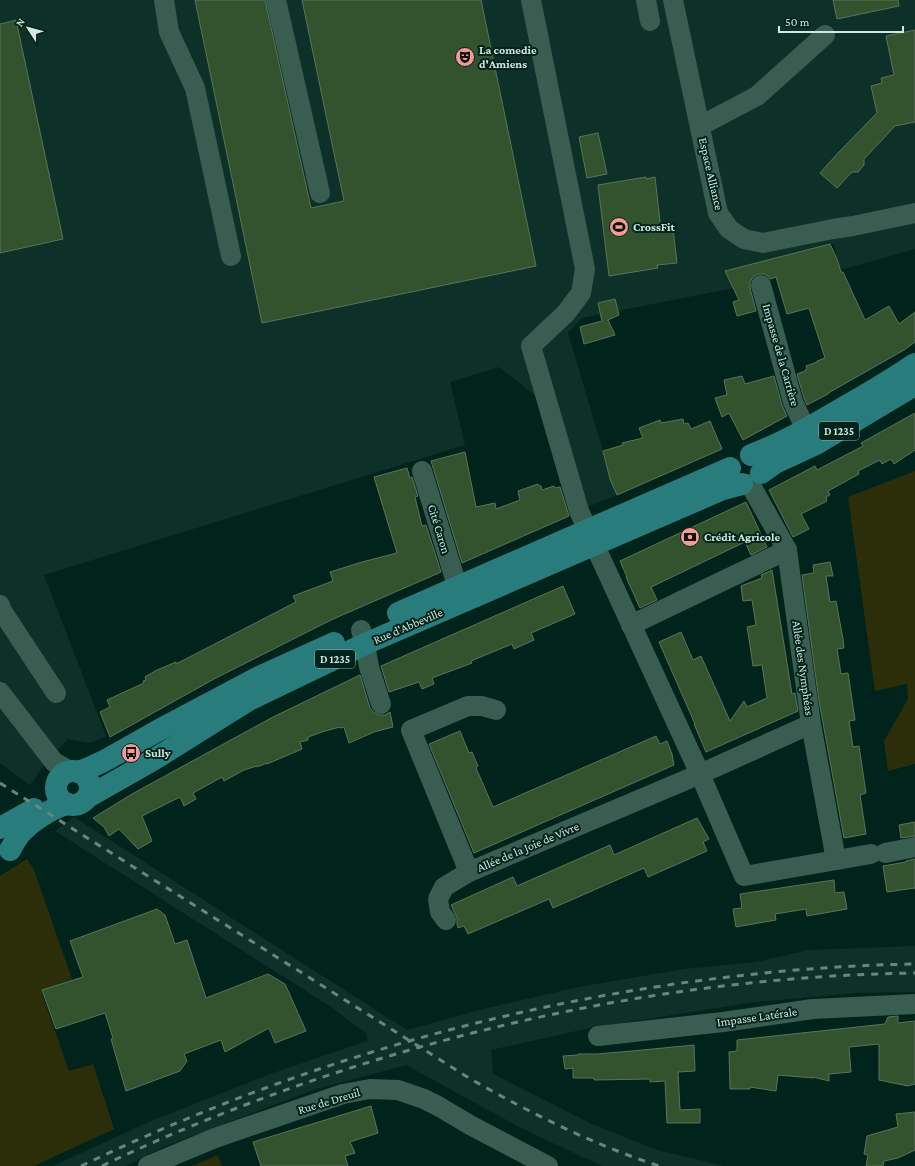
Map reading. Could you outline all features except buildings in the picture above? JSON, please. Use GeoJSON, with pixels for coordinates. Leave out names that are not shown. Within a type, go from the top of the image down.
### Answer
{"type":"FeatureCollection","features":[{"type":"Feature","properties":{"kind":"main road","name":"Rue d'Abbeville"},"geometry":{"type":"LineString","coordinates":[[0,828],[61,791],[153,760],[249,700],[363,637],[591,537],[723,488],[746,472],[775,463],[810,437],[912,373]]}},
{"type":"Feature","properties":{"kind":"main road","name":"Rue d'Abbeville"},"geometry":{"type":"LineString","coordinates":[[5,855],[21,834],[61,791]]}},
{"type":"Feature","properties":{"kind":"main road"},"geometry":{"type":"LineString","coordinates":[[0,828],[9,837],[10,844],[5,855]]}},
{"type":"Feature","properties":{"kind":"street"},"geometry":{"type":"LineString","coordinates":[[164,0],[169,32],[195,88],[231,256]]}},
{"type":"Feature","properties":{"kind":"street"},"geometry":{"type":"LineString","coordinates":[[276,0],[320,193]]}},
{"type":"Feature","properties":{"kind":"street"},"geometry":{"type":"LineString","coordinates":[[531,0],[585,269],[581,293],[566,313],[531,346],[579,511],[700,774],[744,876],[915,847]]}},
{"type":"Feature","properties":{"kind":"street"},"geometry":{"type":"LineString","coordinates":[[646,0],[650,21]]}},
{"type":"Feature","properties":{"kind":"street","name":"Espace Alliance"},"geometry":{"type":"LineString","coordinates":[[673,0],[718,213],[729,229],[744,239],[763,243],[915,213]]}},
{"type":"Feature","properties":{"kind":"street"},"geometry":{"type":"LineString","coordinates":[[700,126],[757,96],[825,35]]}},
{"type":"Feature","properties":{"kind":"street","name":"Impasse de la Carrière"},"geometry":{"type":"LineString","coordinates":[[761,285],[793,402],[810,437]]}},
{"type":"Feature","properties":{"kind":"street","name":"Cité Caron"},"geometry":{"type":"LineString","coordinates":[[422,471],[459,595]]}},
{"type":"Feature","properties":{"kind":"street","name":"Allée des Nymphéas"},"geometry":{"type":"LineString","coordinates":[[746,472],[787,550],[811,724],[836,860]]}},
{"type":"Feature","properties":{"kind":"street"},"geometry":{"type":"LineString","coordinates":[[631,625],[787,550]]}},
{"type":"Feature","properties":{"kind":"street"},"geometry":{"type":"LineString","coordinates":[[0,605],[2,611],[56,693]]}},
{"type":"Feature","properties":{"kind":"street"},"geometry":{"type":"LineString","coordinates":[[363,637],[369,667],[381,704]]}},
{"type":"Feature","properties":{"kind":"street"},"geometry":{"type":"LineString","coordinates":[[0,692],[61,791]]}},
{"type":"Feature","properties":{"kind":"street","name":"Allée de la Joie de Vivre"},"geometry":{"type":"LineString","coordinates":[[496,710],[482,706],[468,706],[411,730],[470,872],[700,774],[811,724]]}},
{"type":"Feature","properties":{"kind":"street"},"geometry":{"type":"LineString","coordinates":[[446,920],[440,912],[438,899],[444,887],[470,872]]}},
{"type":"Feature","properties":{"kind":"street","name":"Impasse Latérale"},"geometry":{"type":"LineString","coordinates":[[598,1036],[723,1022],[813,1009],[915,1004]]}},
{"type":"Feature","properties":{"kind":"street","name":"Rue de Dreuil"},"geometry":{"type":"LineString","coordinates":[[148,1166],[215,1138],[343,1094],[370,1088],[398,1090],[424,1099],[548,1166]]}},
{"type":"Feature","properties":{"kind":"shaded area"},"geometry":{"type":"Polygon","coordinates":[[[0,0],[915,0],[915,249],[840,270],[834,244],[726,270],[734,288],[582,318],[568,333],[616,495],[579,511],[570,514],[537,397],[499,367],[450,382],[465,445],[44,575],[106,736],[90,743],[68,739],[49,759],[30,785],[0,763],[0,0]]]}},
{"type":"Feature","properties":{"kind":"shaded area"},"geometry":{"type":"Polygon","coordinates":[[[74,817],[407,1030],[483,1009],[579,987],[684,969],[756,962],[809,950],[915,946],[915,992],[858,993],[755,1002],[590,1028],[491,1050],[493,1074],[594,1125],[657,1150],[723,1166],[602,1166],[521,1128],[406,1065],[313,1090],[163,1147],[126,1166],[53,1166],[151,1121],[273,1073],[367,1041],[367,1034],[331,1007],[55,831],[74,817]]]}},
{"type":"Feature","properties":{"kind":"green space"},"geometry":{"type":"Polygon","coordinates":[[[915,471],[915,764],[888,771],[884,741],[908,699],[907,684],[875,691],[848,497],[915,471]]]}},
{"type":"Feature","properties":{"kind":"green space"},"geometry":{"type":"Polygon","coordinates":[[[27,859],[34,870],[72,979],[41,991],[69,1071],[93,1064],[114,1129],[34,1166],[0,1166],[0,876],[27,859]]]}},
{"type":"Feature","properties":{"kind":"green space"},"geometry":{"type":"Polygon","coordinates":[[[218,1155],[222,1166],[192,1166],[218,1155]]]}},
{"type":"Feature","properties":{"kind":"railway"},"geometry":{"type":"LineString","coordinates":[[0,783],[469,1078],[562,1127],[610,1148],[659,1166]]}},
{"type":"Feature","properties":{"kind":"railway"},"geometry":{"type":"LineString","coordinates":[[81,1166],[160,1130],[239,1098],[320,1069],[402,1043],[484,1021],[567,1003],[652,988],[737,976],[781,971],[871,965],[915,964]]}},
{"type":"Feature","properties":{"kind":"railway"},"geometry":{"type":"LineString","coordinates":[[102,1166],[197,1124],[294,1087],[369,1062],[445,1040],[522,1021],[600,1005],[678,992],[757,982],[836,976],[915,973]]}},
{"type":"Feature","properties":{"kind":"place","name":"La comedie d'Amiens"},"geometry":{"type":"Point","coordinates":[465,57]}},
{"type":"Feature","properties":{"kind":"place","name":"CrossFit"},"geometry":{"type":"Point","coordinates":[619,227]}},
{"type":"Feature","properties":{"kind":"place","name":"Crédit Agricole"},"geometry":{"type":"Point","coordinates":[690,537]}},
{"type":"Feature","properties":{"kind":"place","name":"Sully"},"geometry":{"type":"Point","coordinates":[131,753]}}]}
